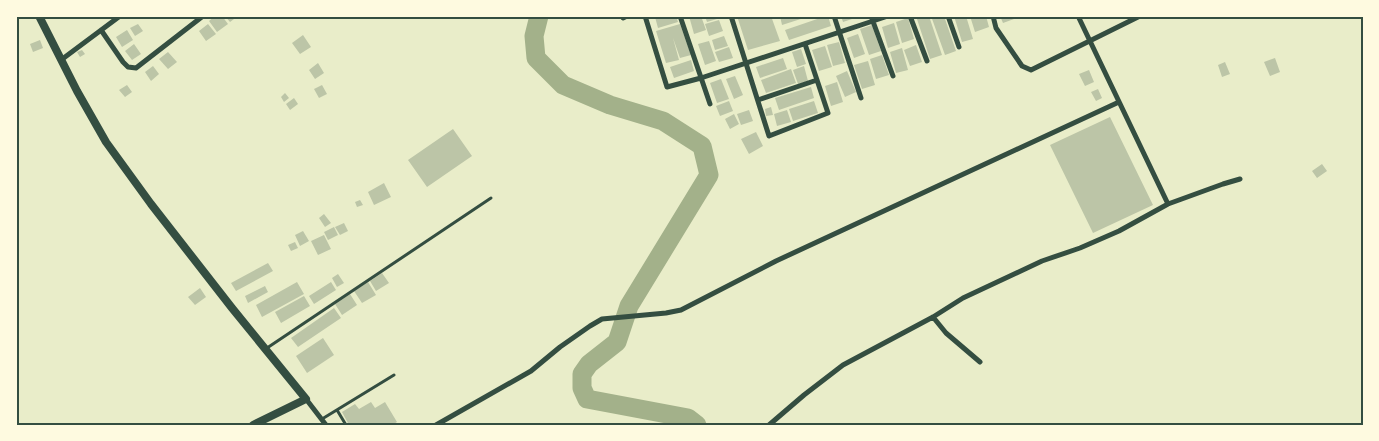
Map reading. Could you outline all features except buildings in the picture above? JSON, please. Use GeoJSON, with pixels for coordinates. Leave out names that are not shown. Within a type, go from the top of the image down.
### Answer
{"type":"FeatureCollection","features":[{"type":"Feature","properties":{"kind":"street"},"geometry":{"type":"LineString","coordinates":[[39,16],[106,142],[151,204],[326,425]]}},
{"type":"Feature","properties":{"kind":"street"},"geometry":{"type":"LineString","coordinates":[[61,60],[120,16]]}},
{"type":"Feature","properties":{"kind":"street"},"geometry":{"type":"LineString","coordinates":[[101,30],[123,62],[128,67],[136,68],[202,16]]}},
{"type":"Feature","properties":{"kind":"street"},"geometry":{"type":"LineString","coordinates":[[645,16],[667,87],[747,64],[872,19],[888,16]]}},
{"type":"Feature","properties":{"kind":"street"},"geometry":{"type":"LineString","coordinates":[[680,16],[710,104]]}},
{"type":"Feature","properties":{"kind":"street"},"geometry":{"type":"LineString","coordinates":[[732,16],[769,136],[828,113],[805,44]]}},
{"type":"Feature","properties":{"kind":"street"},"geometry":{"type":"LineString","coordinates":[[834,16],[861,98]]}},
{"type":"Feature","properties":{"kind":"street"},"geometry":{"type":"LineString","coordinates":[[910,16],[926,61]]}},
{"type":"Feature","properties":{"kind":"street"},"geometry":{"type":"LineString","coordinates":[[948,16],[959,48]]}},
{"type":"Feature","properties":{"kind":"street"},"geometry":{"type":"LineString","coordinates":[[993,16],[996,28],[1022,66],[1031,70],[1140,16]]}},
{"type":"Feature","properties":{"kind":"street"},"geometry":{"type":"LineString","coordinates":[[1078,16],[1168,204]]}},
{"type":"Feature","properties":{"kind":"street"},"geometry":{"type":"LineString","coordinates":[[872,19],[893,76]]}},
{"type":"Feature","properties":{"kind":"street"},"geometry":{"type":"LineString","coordinates":[[758,100],[817,80]]}},
{"type":"Feature","properties":{"kind":"street"},"geometry":{"type":"LineString","coordinates":[[436,425],[531,371],[560,347],[602,319],[681,310],[776,261],[1119,102]]}},
{"type":"Feature","properties":{"kind":"street"},"geometry":{"type":"LineString","coordinates":[[769,425],[843,365],[933,317],[963,298],[1042,261],[1080,248],[1120,231],[1168,204],[1240,179]]}},
{"type":"Feature","properties":{"kind":"street"},"geometry":{"type":"LineString","coordinates":[[933,317],[946,333],[980,362]]}},
{"type":"Feature","properties":{"kind":"street"},"geometry":{"type":"LineString","coordinates":[[252,425],[306,399]]}},
{"type":"Feature","properties":{"kind":"lane"},"geometry":{"type":"LineString","coordinates":[[266,349],[491,198]]}},
{"type":"Feature","properties":{"kind":"lane"},"geometry":{"type":"LineString","coordinates":[[322,419],[394,375]]}},
{"type":"Feature","properties":{"kind":"lane"},"geometry":{"type":"LineString","coordinates":[[337,410],[346,425]]}},
{"type":"Feature","properties":{"kind":"waterway"},"geometry":{"type":"LineString","coordinates":[[539,16],[534,36],[536,58],[563,85],[610,105],[663,121],[702,146],[709,175],[629,306],[617,342],[589,364],[582,374],[582,388],[587,399],[688,418],[697,425]]}}]}
